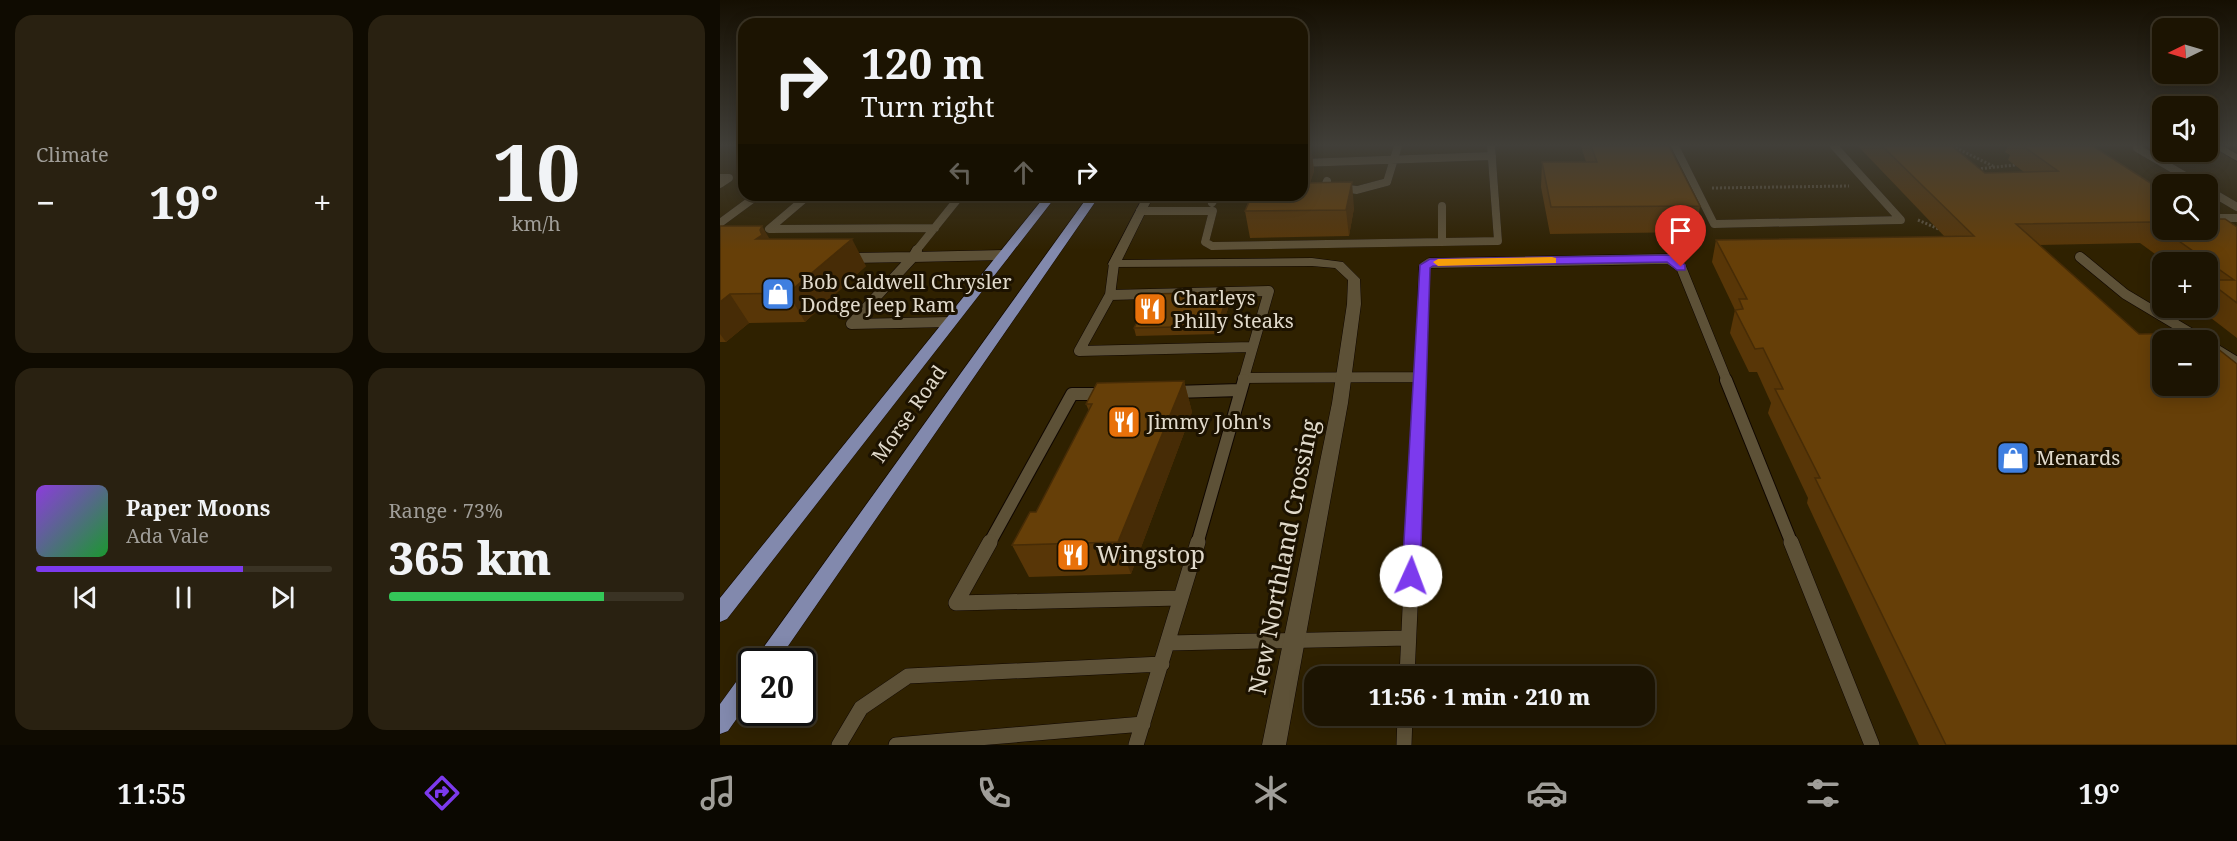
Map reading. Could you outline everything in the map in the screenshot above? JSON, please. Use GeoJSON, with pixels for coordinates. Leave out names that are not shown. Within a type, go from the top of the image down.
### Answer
{"type":"FeatureCollection","features":[{"type":"Feature","properties":{"kind":"main road","name":"Morse Road"},"geometry":{"type":"LineString","coordinates":[[722,607],[1047,201]]}},
{"type":"Feature","properties":{"kind":"main road","name":"Morse Road"},"geometry":{"type":"LineString","coordinates":[[774,648],[1091,201]]}},
{"type":"Feature","properties":{"kind":"main road"},"geometry":{"type":"LineString","coordinates":[[720,723],[738,698]]}},
{"type":"Feature","properties":{"kind":"street"},"geometry":{"type":"LineString","coordinates":[[1114,264],[1146,201]]}},
{"type":"Feature","properties":{"kind":"street","name":"New Northland Crossing"},"geometry":{"type":"LineString","coordinates":[[1114,264],[1312,262],[1339,265],[1354,279],[1354,304],[1343,379],[1274,745]]}},
{"type":"Feature","properties":{"kind":"lane"},"geometry":{"type":"LineString","coordinates":[[1327,181],[1325,186],[1335,190],[1370,189],[1387,181]]}},
{"type":"Feature","properties":{"kind":"lane"},"geometry":{"type":"LineString","coordinates":[[1140,211],[1213,211],[1205,242],[1212,246],[1498,240],[1494,181]]}},
{"type":"Feature","properties":{"kind":"lane"},"geometry":{"type":"LineString","coordinates":[[1692,181],[1714,224],[1901,220],[1865,181]]}},
{"type":"Feature","properties":{"kind":"lane"},"geometry":{"type":"LineString","coordinates":[[2218,196],[2237,207]]}},
{"type":"Feature","properties":{"kind":"lane"},"geometry":{"type":"LineString","coordinates":[[720,223],[750,201]]}},
{"type":"Feature","properties":{"kind":"lane"},"geometry":{"type":"LineString","coordinates":[[802,201],[769,229],[935,228]]}},
{"type":"Feature","properties":{"kind":"lane"},"geometry":{"type":"LineString","coordinates":[[950,322],[851,324],[914,258],[957,201]]}},
{"type":"Feature","properties":{"kind":"lane"},"geometry":{"type":"LineString","coordinates":[[1442,206],[1442,242]]}},
{"type":"Feature","properties":{"kind":"lane"},"geometry":{"type":"LineString","coordinates":[[2218,218],[2237,218]]}},
{"type":"Feature","properties":{"kind":"lane"},"geometry":{"type":"LineString","coordinates":[[843,258],[1004,255]]}},
{"type":"Feature","properties":{"kind":"lane"},"geometry":{"type":"LineString","coordinates":[[2080,257],[2125,294],[2185,330]]}},
{"type":"Feature","properties":{"kind":"lane"},"geometry":{"type":"LineString","coordinates":[[1407,666],[1424,267],[1430,262],[1670,259],[1681,267],[1872,745]]}},
{"type":"Feature","properties":{"kind":"lane"},"geometry":{"type":"LineString","coordinates":[[1114,264],[1110,295],[1079,351],[1252,346]]}},
{"type":"Feature","properties":{"kind":"lane"},"geometry":{"type":"LineString","coordinates":[[1110,295],[1269,291],[1162,664],[1136,745]]}},
{"type":"Feature","properties":{"kind":"lane"},"geometry":{"type":"LineString","coordinates":[[2218,350],[2237,362]]}},
{"type":"Feature","properties":{"kind":"lane"},"geometry":{"type":"LineString","coordinates":[[1156,392],[1242,384],[1419,376]]}},
{"type":"Feature","properties":{"kind":"lane"},"geometry":{"type":"LineString","coordinates":[[1120,393],[1072,394],[956,603],[1180,598]]}},
{"type":"Feature","properties":{"kind":"lane"},"geometry":{"type":"LineString","coordinates":[[1168,643],[1408,638]]}},
{"type":"Feature","properties":{"kind":"lane"},"geometry":{"type":"LineString","coordinates":[[839,745],[861,708],[908,676],[1162,664]]}},
{"type":"Feature","properties":{"kind":"lane"},"geometry":{"type":"LineString","coordinates":[[896,745],[1143,724]]}},
{"type":"Feature","properties":{"kind":"lane"},"geometry":{"type":"LineString","coordinates":[[1404,745],[1405,726]]}},
{"type":"Feature","properties":{"kind":"path"},"geometry":{"type":"LineString","coordinates":[[1708,188],[1859,186]]}},
{"type":"Feature","properties":{"kind":"path"},"geometry":{"type":"LineString","coordinates":[[1911,214],[1928,227],[1951,231]]}},
{"type":"Feature","properties":{"kind":"shaded area"},"geometry":{"type":"Polygon","coordinates":[[[720,181],[738,181],[738,201],[1308,201],[1308,181],[2152,181],[2152,240],[2218,240],[2218,181],[2237,181],[2237,745],[720,745],[720,181]]]}},
{"type":"Feature","properties":{"kind":"building"},"geometry":{"type":"Polygon","coordinates":[[[1546,181],[1687,181],[1700,206],[1551,207],[1546,181]]]}},
{"type":"Feature","properties":{"kind":"building","name":"Menards"},"geometry":{"type":"Polygon","coordinates":[[[1918,181],[2147,181],[2152,184],[2152,222],[2016,224],[2139,334],[2152,334],[2152,396],[2218,396],[2218,349],[2237,364],[2237,745],[1946,745],[1815,478],[1820,478],[1775,389],[1783,389],[1763,348],[1755,349],[1735,310],[1743,309],[1739,299],[1747,299],[1716,240],[1974,236],[1918,181]]]}},
{"type":"Feature","properties":{"kind":"building"},"geometry":{"type":"Polygon","coordinates":[[[1352,182],[1346,210],[1245,211],[1249,201],[1308,201],[1308,183],[1352,182]]]}},
{"type":"Feature","properties":{"kind":"building"},"geometry":{"type":"Polygon","coordinates":[[[2218,219],[2225,219],[2237,227],[2237,303],[2218,289],[2218,280],[2234,280],[2218,269],[2218,252],[2194,252],[2177,240],[2218,240],[2218,219]]]}},
{"type":"Feature","properties":{"kind":"building"},"geometry":{"type":"Polygon","coordinates":[[[720,226],[762,226],[760,230],[762,235],[756,239],[852,239],[788,293],[730,294],[720,302],[720,226]]]}},
{"type":"Feature","properties":{"kind":"building"},"geometry":{"type":"Polygon","coordinates":[[[1229,292],[1217,326],[1134,328],[1151,294],[1229,292]]]}},
{"type":"Feature","properties":{"kind":"building"},"geometry":{"type":"Polygon","coordinates":[[[1184,381],[1118,542],[1012,545],[1030,512],[1036,512],[1092,404],[1086,404],[1097,383],[1184,381]]]}},
{"type":"Feature","properties":{"kind":"slow traffic"},"geometry":{"type":"LineString","coordinates":[[1438,262],[1552,261]]}},
{"type":"Feature","properties":{"kind":"place","name":"Bob Caldwell Chrysler Dodge Jeep Ram"},"geometry":{"type":"Point","coordinates":[778,294]}},
{"type":"Feature","properties":{"kind":"place","name":"Charleys Philly Steaks"},"geometry":{"type":"Point","coordinates":[1150,309]}},
{"type":"Feature","properties":{"kind":"place","name":"Jimmy John's"},"geometry":{"type":"Point","coordinates":[1124,422]}},
{"type":"Feature","properties":{"kind":"place","name":"Menards"},"geometry":{"type":"Point","coordinates":[2013,458]}},
{"type":"Feature","properties":{"kind":"place","name":"Wingstop"},"geometry":{"type":"Point","coordinates":[1073,555]}},
{"type":"Feature","properties":{"kind":"route"},"geometry":{"type":"LineString","coordinates":[[1411,576],[1424,267],[1430,262],[1670,259],[1681,267]]}}]}
